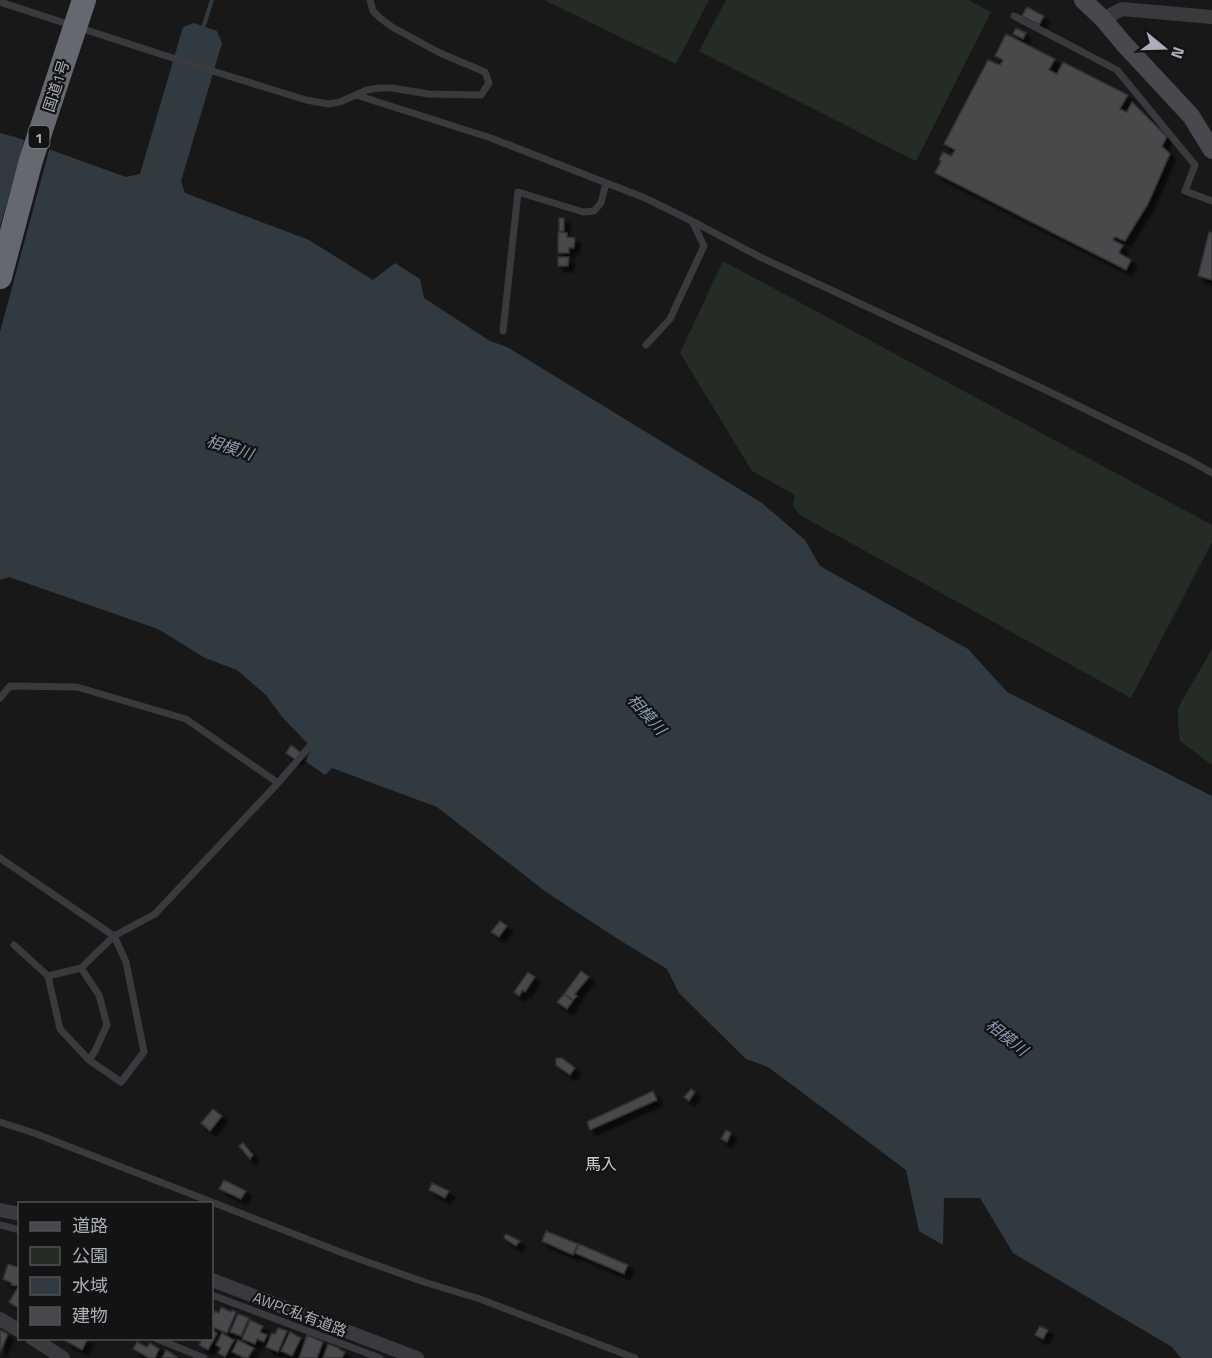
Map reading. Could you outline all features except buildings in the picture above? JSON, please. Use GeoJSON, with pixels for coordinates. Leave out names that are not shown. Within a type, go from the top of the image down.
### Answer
{"type":"FeatureCollection","features":[{"type":"Feature","properties":{"kind":"highway","name":"国道1号"},"geometry":{"type":"LineString","coordinates":[[0,277],[31,160],[84,0]]}},
{"type":"Feature","properties":{"kind":"street"},"geometry":{"type":"LineString","coordinates":[[1083,0],[1191,116],[1212,150]]}},
{"type":"Feature","properties":{"kind":"street"},"geometry":{"type":"LineString","coordinates":[[1103,19],[1122,9],[1212,17]]}},
{"type":"Feature","properties":{"kind":"street"},"geometry":{"type":"LineString","coordinates":[[0,1210],[18,1214]]}},
{"type":"Feature","properties":{"kind":"street"},"geometry":{"type":"LineString","coordinates":[[213,1280],[417,1358]]}},
{"type":"Feature","properties":{"kind":"street"},"geometry":{"type":"LineString","coordinates":[[0,1319],[18,1330]]}},
{"type":"Feature","properties":{"kind":"street"},"geometry":{"type":"LineString","coordinates":[[35,1340],[63,1358]]}},
{"type":"Feature","properties":{"kind":"lane"},"geometry":{"type":"LineString","coordinates":[[0,2],[306,100],[329,104],[379,88],[429,94],[481,96],[489,82],[484,72],[392,27],[373,11],[370,0]]}},
{"type":"Feature","properties":{"kind":"lane"},"geometry":{"type":"LineString","coordinates":[[1014,16],[1118,70],[1195,165],[1185,191],[1212,201]]}},
{"type":"Feature","properties":{"kind":"lane"},"geometry":{"type":"LineString","coordinates":[[356,95],[491,138],[645,198],[760,257],[1050,392],[1212,473]]}},
{"type":"Feature","properties":{"kind":"lane"},"geometry":{"type":"LineString","coordinates":[[502,331],[518,192],[584,212],[594,211],[601,203],[606,183]]}},
{"type":"Feature","properties":{"kind":"lane"},"geometry":{"type":"LineString","coordinates":[[646,345],[670,319],[705,246],[692,221]]}},
{"type":"Feature","properties":{"kind":"lane"},"geometry":{"type":"LineString","coordinates":[[0,698],[10,686],[77,687],[186,719],[278,783]]}},
{"type":"Feature","properties":{"kind":"lane"},"geometry":{"type":"LineString","coordinates":[[48,976],[81,968],[114,936],[155,914],[310,746]]}},
{"type":"Feature","properties":{"kind":"lane"},"geometry":{"type":"LineString","coordinates":[[0,858],[114,936],[126,962],[144,1052],[121,1082],[89,1060],[60,1029],[48,976],[14,945]]}},
{"type":"Feature","properties":{"kind":"lane"},"geometry":{"type":"LineString","coordinates":[[81,968],[99,995],[107,1025],[89,1060]]}},
{"type":"Feature","properties":{"kind":"lane"},"geometry":{"type":"LineString","coordinates":[[0,1122],[212,1202]]}},
{"type":"Feature","properties":{"kind":"lane"},"geometry":{"type":"LineString","coordinates":[[213,1203],[348,1255],[480,1299],[635,1358]]}},
{"type":"Feature","properties":{"kind":"lane"},"geometry":{"type":"LineString","coordinates":[[0,1224],[18,1229]]}},
{"type":"Feature","properties":{"kind":"lane","name":"AWPC私有道路"},"geometry":{"type":"LineString","coordinates":[[213,1295],[380,1358]]}},
{"type":"Feature","properties":{"kind":"lane"},"geometry":{"type":"LineString","coordinates":[[160,1340],[204,1358]]}},
{"type":"Feature","properties":{"kind":"green space"},"geometry":{"type":"Polygon","coordinates":[[[544,0],[709,0],[676,64],[544,0]]]}},
{"type":"Feature","properties":{"kind":"green space"},"geometry":{"type":"Polygon","coordinates":[[[726,0],[968,0],[991,12],[916,161],[699,51],[726,0]]]}},
{"type":"Feature","properties":{"kind":"green space"},"geometry":{"type":"Polygon","coordinates":[[[723,261],[1212,525],[1212,542],[1131,698],[800,515],[793,506],[795,495],[752,471],[680,353],[723,261]]]}},
{"type":"Feature","properties":{"kind":"green space"},"geometry":{"type":"Polygon","coordinates":[[[1212,649],[1212,765],[1180,741],[1178,708],[1212,649]]]}},
{"type":"Feature","properties":{"kind":"water","name":"相模川"},"geometry":{"type":"Polygon","coordinates":[[[194,23],[217,31],[222,43],[181,181],[185,193],[309,240],[373,280],[395,263],[420,279],[424,298],[490,341],[507,347],[762,503],[805,540],[820,566],[968,649],[1007,692],[1212,796],[1212,1358],[1181,1358],[1172,1347],[1013,1253],[980,1198],[944,1198],[943,1245],[919,1231],[906,1170],[768,1067],[746,1059],[679,993],[667,969],[546,892],[437,807],[332,768],[325,775],[305,761],[312,748],[283,718],[266,695],[237,670],[205,658],[158,629],[9,577],[0,580],[0,133],[126,177],[140,174],[183,27],[194,23]]]}},
{"type":"Feature","properties":{"kind":"pier"},"geometry":{"type":"Polygon","coordinates":[[[25,137],[50,147],[0,332],[0,227],[25,137]]]}},
{"type":"Feature","properties":{"kind":"waterway"},"geometry":{"type":"LineString","coordinates":[[202,31],[212,0]]}},
{"type":"Feature","properties":{"kind":"district","name":"馬入"},"geometry":{"type":"Point","coordinates":[601,1164]}}]}
